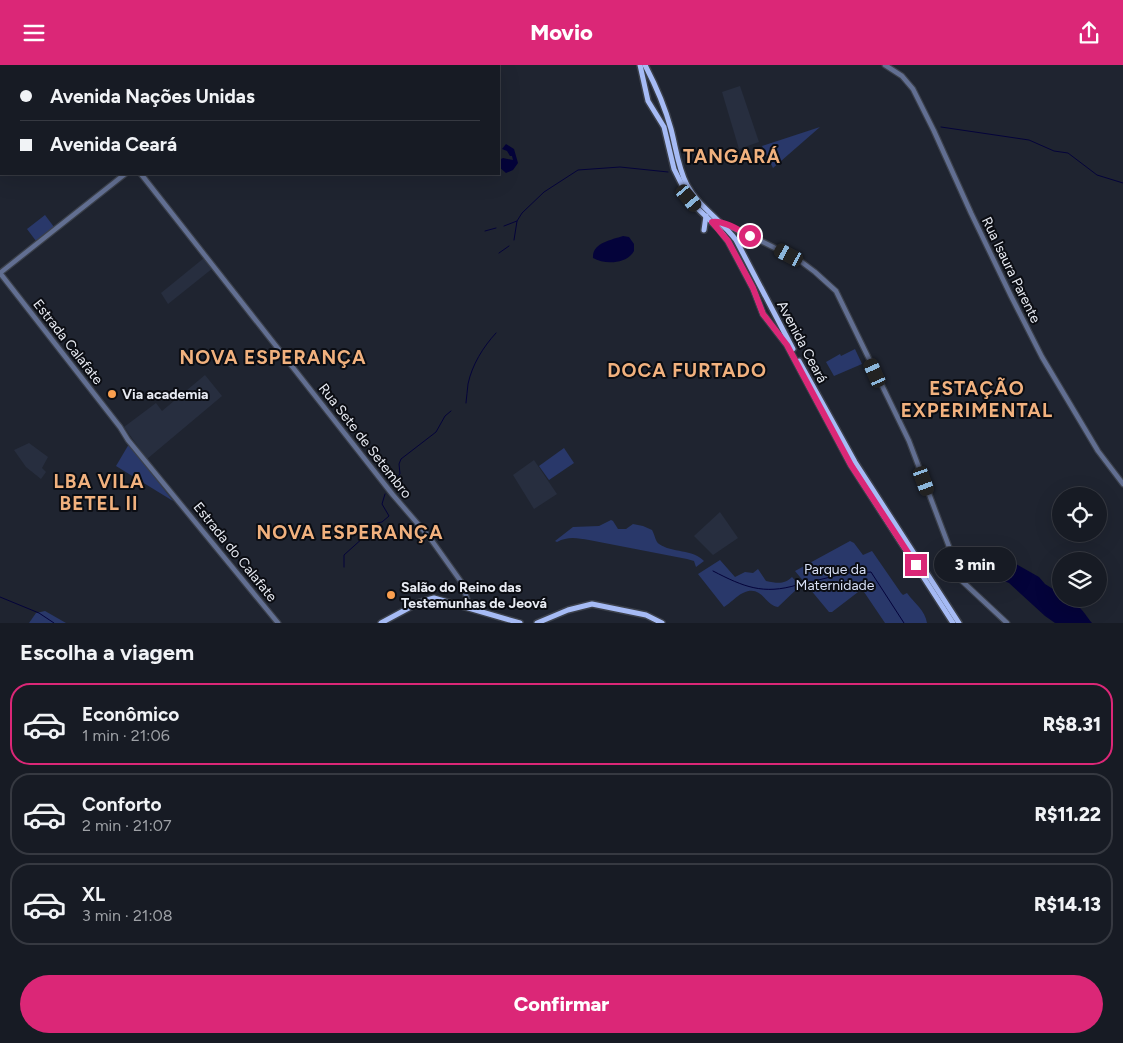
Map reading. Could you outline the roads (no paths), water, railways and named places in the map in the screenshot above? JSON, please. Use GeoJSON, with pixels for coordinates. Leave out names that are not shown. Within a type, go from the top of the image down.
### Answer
{"type":"FeatureCollection","features":[{"type":"Feature","properties":{"kind":"main road","name":"Avenida Ceará"},"geometry":{"type":"LineString","coordinates":[[640,65],[648,101],[664,127],[676,175],[689,198],[706,216],[736,240],[855,462],[959,623]]}},
{"type":"Feature","properties":{"kind":"main road","name":"Avenida Ceará"},"geometry":{"type":"LineString","coordinates":[[645,65],[664,107],[686,183],[728,241],[753,288],[766,318],[787,345],[851,465],[953,623]]}},
{"type":"Feature","properties":{"kind":"main road"},"geometry":{"type":"LineString","coordinates":[[647,94],[658,92]]}},
{"type":"Feature","properties":{"kind":"main road"},"geometry":{"type":"LineString","coordinates":[[654,111],[664,107]]}},
{"type":"Feature","properties":{"kind":"main road"},"geometry":{"type":"LineString","coordinates":[[706,216],[704,230],[716,224]]}},
{"type":"Feature","properties":{"kind":"main road"},"geometry":{"type":"LineString","coordinates":[[757,300],[768,301]]}},
{"type":"Feature","properties":{"kind":"main road"},"geometry":{"type":"LineString","coordinates":[[766,318],[770,318],[774,312]]}},
{"type":"Feature","properties":{"kind":"main road"},"geometry":{"type":"LineString","coordinates":[[381,623],[427,599],[438,598],[520,623]]}},
{"type":"Feature","properties":{"kind":"main road"},"geometry":{"type":"LineString","coordinates":[[538,623],[568,610],[592,604],[646,615],[662,623]]}},
{"type":"Feature","properties":{"kind":"street","name":"Rua Isaura Parente"},"geometry":{"type":"LineString","coordinates":[[885,65],[902,76],[913,89],[971,213],[1042,357],[1098,451],[1123,484]]}},
{"type":"Feature","properties":{"kind":"street"},"geometry":{"type":"LineString","coordinates":[[0,273],[124,175]]}},
{"type":"Feature","properties":{"kind":"street","name":"Rua Sete de Setembro"},"geometry":{"type":"LineString","coordinates":[[142,175],[393,495],[430,537],[462,583],[470,608]]}},
{"type":"Feature","properties":{"kind":"street"},"geometry":{"type":"LineString","coordinates":[[716,224],[761,241],[799,260],[836,291],[918,463],[962,581],[1007,623]]}},
{"type":"Feature","properties":{"kind":"street","name":"Estrada Calafate"},"geometry":{"type":"LineString","coordinates":[[0,273],[120,427],[128,440],[174,495]]}},
{"type":"Feature","properties":{"kind":"street","name":"Estrada do Calafate"},"geometry":{"type":"LineString","coordinates":[[174,495],[278,623]]}},
{"type":"Feature","properties":{"kind":"waterway"},"geometry":{"type":"LineString","coordinates":[[941,127],[1029,140],[1054,151],[1068,153],[1097,175],[1123,183]]}},
{"type":"Feature","properties":{"kind":"waterway"},"geometry":{"type":"LineString","coordinates":[[514,240],[517,221],[522,213],[544,192],[578,170],[620,167],[668,172]]}},
{"type":"Feature","properties":{"kind":"waterway"},"geometry":{"type":"LineString","coordinates":[[504,226],[517,221]]}},
{"type":"Feature","properties":{"kind":"waterway"},"geometry":{"type":"LineString","coordinates":[[485,231],[496,228]]}},
{"type":"Feature","properties":{"kind":"waterway"},"geometry":{"type":"LineString","coordinates":[[499,253],[509,246]]}},
{"type":"Feature","properties":{"kind":"waterway"},"geometry":{"type":"LineString","coordinates":[[466,403],[472,370],[482,350],[496,333]]}},
{"type":"Feature","properties":{"kind":"waterway"},"geometry":{"type":"LineString","coordinates":[[397,477],[400,474],[399,464],[401,459],[436,432],[445,416],[451,411]]}},
{"type":"Feature","properties":{"kind":"waterway"},"geometry":{"type":"LineString","coordinates":[[344,567],[344,555],[364,537],[368,530],[389,516],[382,504],[385,494]]}},
{"type":"Feature","properties":{"kind":"waterway"},"geometry":{"type":"LineString","coordinates":[[713,571],[754,588],[774,589],[797,585]]}},
{"type":"Feature","properties":{"kind":"waterway"},"geometry":{"type":"LineString","coordinates":[[806,583],[847,573],[871,572],[904,623]]}},
{"type":"Feature","properties":{"kind":"waterway"},"geometry":{"type":"LineString","coordinates":[[0,597],[39,613],[54,623]]}},
{"type":"Feature","properties":{"kind":"place","name":"Via academia"},"geometry":{"type":"Point","coordinates":[112,394]}},
{"type":"Feature","properties":{"kind":"place","name":"Salão do Reino das Testemunhas de Jeová"},"geometry":{"type":"Point","coordinates":[391,595]}},
{"type":"Feature","properties":{"kind":"district","name":"TANGARÁ"},"geometry":{"type":"Point","coordinates":[732,156]}},
{"type":"Feature","properties":{"kind":"district","name":"NOVA ESPERANÇA"},"geometry":{"type":"Point","coordinates":[273,357]}},
{"type":"Feature","properties":{"kind":"district","name":"DOCA FURTADO"},"geometry":{"type":"Point","coordinates":[687,370]}},
{"type":"Feature","properties":{"kind":"district","name":"ESTAÇÃO EXPERIMENTAL"},"geometry":{"type":"Point","coordinates":[977,399]}},
{"type":"Feature","properties":{"kind":"district","name":"LBA VILA BETEL II"},"geometry":{"type":"Point","coordinates":[99,492]}},
{"type":"Feature","properties":{"kind":"district","name":"NOVA ESPERANÇA"},"geometry":{"type":"Point","coordinates":[350,532]}},
{"type":"Feature","properties":{"kind":"park label","name":"Parque da Maternidade"},"geometry":{"type":"Point","coordinates":[835,577]}}]}
